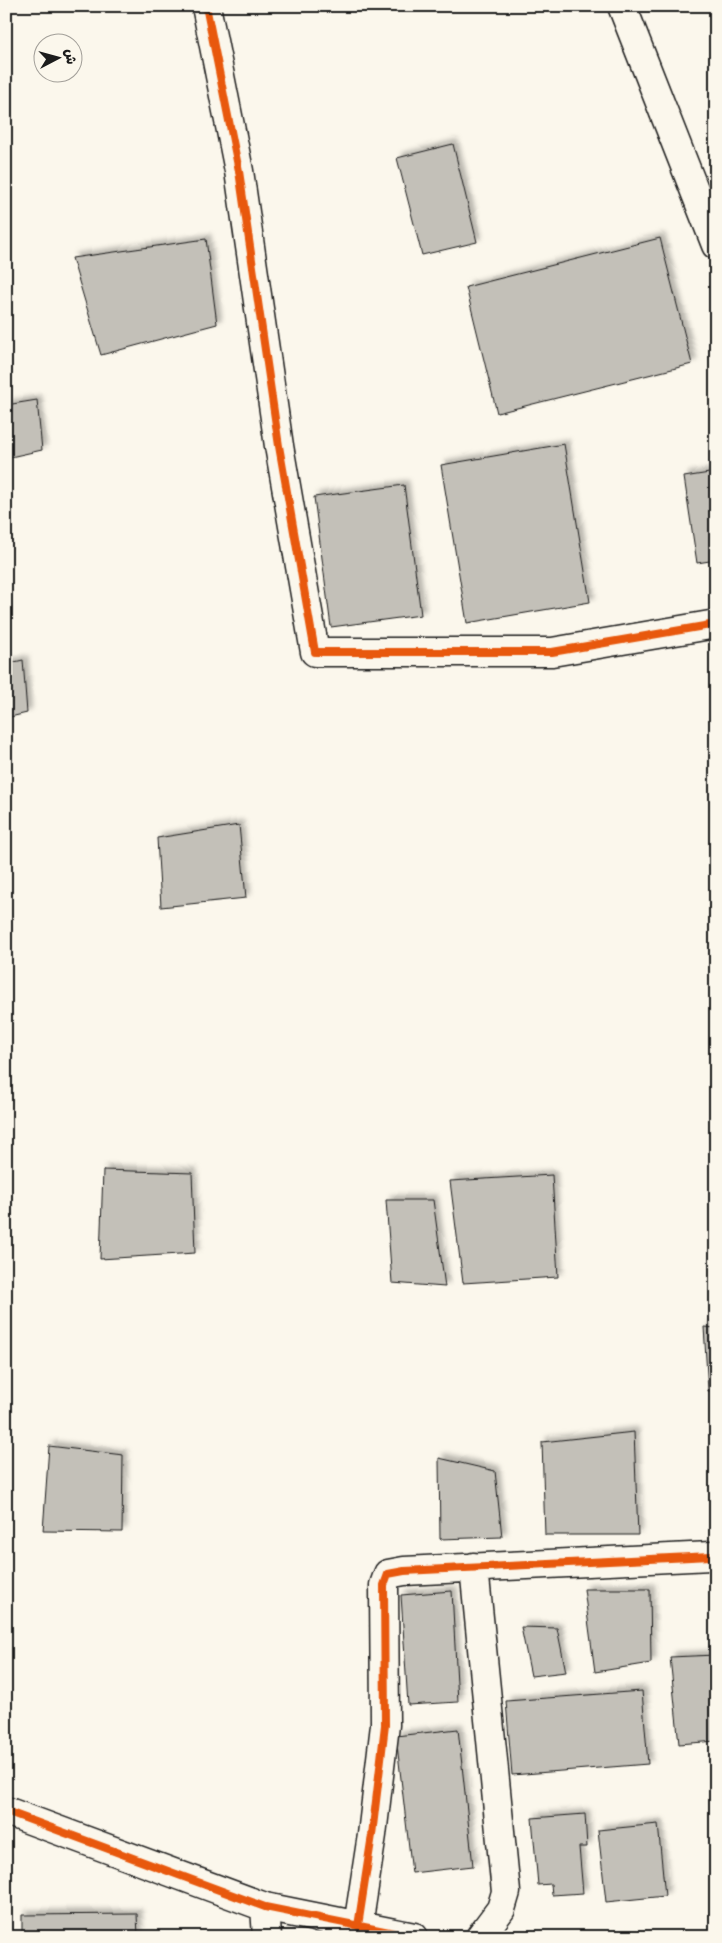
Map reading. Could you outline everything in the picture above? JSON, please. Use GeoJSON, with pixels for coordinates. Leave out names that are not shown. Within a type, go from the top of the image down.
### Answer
{"type":"FeatureCollection","features":[{"type":"Feature","properties":{"kind":"street"},"geometry":{"type":"LineString","coordinates":[[206,6],[239,170],[279,446],[315,652],[552,652],[716,624]]}},
{"type":"Feature","properties":{"kind":"street"},"geometry":{"type":"LineString","coordinates":[[622,6],[710,212],[716,245]]}},
{"type":"Feature","properties":{"kind":"street"},"geometry":{"type":"LineString","coordinates":[[358,1926],[372,1835],[385,1725],[384,1585],[388,1574],[404,1570],[711,1556]]}},
{"type":"Feature","properties":{"kind":"street"},"geometry":{"type":"LineString","coordinates":[[474,1567],[506,1892],[502,1909],[480,1937]]}},
{"type":"Feature","properties":{"kind":"street"},"geometry":{"type":"LineString","coordinates":[[6,1811],[265,1907],[414,1937]]}},
{"type":"Feature","properties":{"kind":"street"},"geometry":{"type":"LineString","coordinates":[[265,1907],[268,1937]]}},
{"type":"Feature","properties":{"kind":"building"},"geometry":{"type":"Polygon","coordinates":[[[453,144],[477,242],[422,255],[397,158],[453,144]]]}},
{"type":"Feature","properties":{"kind":"building"},"geometry":{"type":"Polygon","coordinates":[[[660,238],[692,364],[497,413],[466,287],[660,238]]]}},
{"type":"Feature","properties":{"kind":"building"},"geometry":{"type":"Polygon","coordinates":[[[206,239],[217,324],[101,355],[72,258],[206,239]]]}},
{"type":"Feature","properties":{"kind":"building"},"geometry":{"type":"Polygon","coordinates":[[[37,400],[42,450],[6,458],[6,405],[37,400]]]}},
{"type":"Feature","properties":{"kind":"building"},"geometry":{"type":"Polygon","coordinates":[[[564,444],[590,602],[467,623],[441,465],[564,444]]]}},
{"type":"Feature","properties":{"kind":"building"},"geometry":{"type":"Polygon","coordinates":[[[716,472],[716,560],[697,563],[684,477],[716,472]]]}},
{"type":"Feature","properties":{"kind":"building"},"geometry":{"type":"Polygon","coordinates":[[[404,485],[421,615],[331,627],[314,497],[404,485]]]}},
{"type":"Feature","properties":{"kind":"building"},"geometry":{"type":"Polygon","coordinates":[[[23,660],[27,713],[6,718],[6,664],[23,660]]]}},
{"type":"Feature","properties":{"kind":"building"},"geometry":{"type":"Polygon","coordinates":[[[239,825],[246,898],[161,907],[157,838],[239,825]]]}},
{"type":"Feature","properties":{"kind":"building"},"geometry":{"type":"Polygon","coordinates":[[[103,1170],[192,1173],[195,1253],[100,1259],[103,1170]]]}},
{"type":"Feature","properties":{"kind":"building"},"geometry":{"type":"Polygon","coordinates":[[[552,1175],[558,1277],[463,1283],[450,1181],[552,1175]]]}},
{"type":"Feature","properties":{"kind":"building"},"geometry":{"type":"Polygon","coordinates":[[[386,1200],[433,1200],[445,1287],[392,1283],[386,1200]]]}},
{"type":"Feature","properties":{"kind":"building"},"geometry":{"type":"Polygon","coordinates":[[[704,1327],[716,1328],[716,1391],[708,1391],[704,1327]]]}},
{"type":"Feature","properties":{"kind":"building"},"geometry":{"type":"Polygon","coordinates":[[[634,1432],[638,1535],[545,1535],[542,1442],[634,1432]]]}},
{"type":"Feature","properties":{"kind":"building"},"geometry":{"type":"Polygon","coordinates":[[[49,1446],[123,1455],[122,1532],[43,1531],[49,1446]]]}},
{"type":"Feature","properties":{"kind":"building"},"geometry":{"type":"Polygon","coordinates":[[[439,1458],[495,1471],[502,1537],[440,1539],[439,1458]]]}},
{"type":"Feature","properties":{"kind":"building"},"geometry":{"type":"Polygon","coordinates":[[[584,1589],[650,1589],[651,1663],[595,1672],[584,1589]]]}},
{"type":"Feature","properties":{"kind":"building"},"geometry":{"type":"Polygon","coordinates":[[[452,1591],[458,1702],[408,1705],[401,1595],[452,1591]]]}},
{"type":"Feature","properties":{"kind":"building"},"geometry":{"type":"Polygon","coordinates":[[[521,1627],[557,1628],[566,1672],[531,1676],[521,1627]]]}},
{"type":"Feature","properties":{"kind":"building"},"geometry":{"type":"Polygon","coordinates":[[[716,1655],[716,1741],[679,1744],[670,1657],[716,1655]]]}},
{"type":"Feature","properties":{"kind":"building"},"geometry":{"type":"Polygon","coordinates":[[[642,1691],[648,1764],[512,1775],[506,1701],[642,1691]]]}},
{"type":"Feature","properties":{"kind":"building"},"geometry":{"type":"Polygon","coordinates":[[[458,1729],[473,1866],[412,1873],[396,1736],[458,1729]]]}},
{"type":"Feature","properties":{"kind":"building"},"geometry":{"type":"Polygon","coordinates":[[[585,1814],[587,1847],[579,1847],[583,1893],[552,1895],[551,1884],[538,1885],[532,1818],[585,1814]]]}},
{"type":"Feature","properties":{"kind":"building"},"geometry":{"type":"Polygon","coordinates":[[[658,1824],[665,1896],[606,1902],[598,1830],[658,1824]]]}},
{"type":"Feature","properties":{"kind":"building"},"geometry":{"type":"Polygon","coordinates":[[[137,1914],[138,1937],[22,1937],[22,1915],[137,1914]]]}},
{"type":"Feature","properties":{"kind":"cycle path"},"geometry":{"type":"LineString","coordinates":[[206,6],[239,171],[279,446],[315,652],[552,652],[716,624]]}},
{"type":"Feature","properties":{"kind":"cycle path"},"geometry":{"type":"LineString","coordinates":[[358,1926],[372,1835],[385,1725],[384,1585],[388,1574],[404,1571],[711,1556]]}},
{"type":"Feature","properties":{"kind":"cycle path"},"geometry":{"type":"LineString","coordinates":[[6,1811],[265,1907],[414,1937]]}}]}
